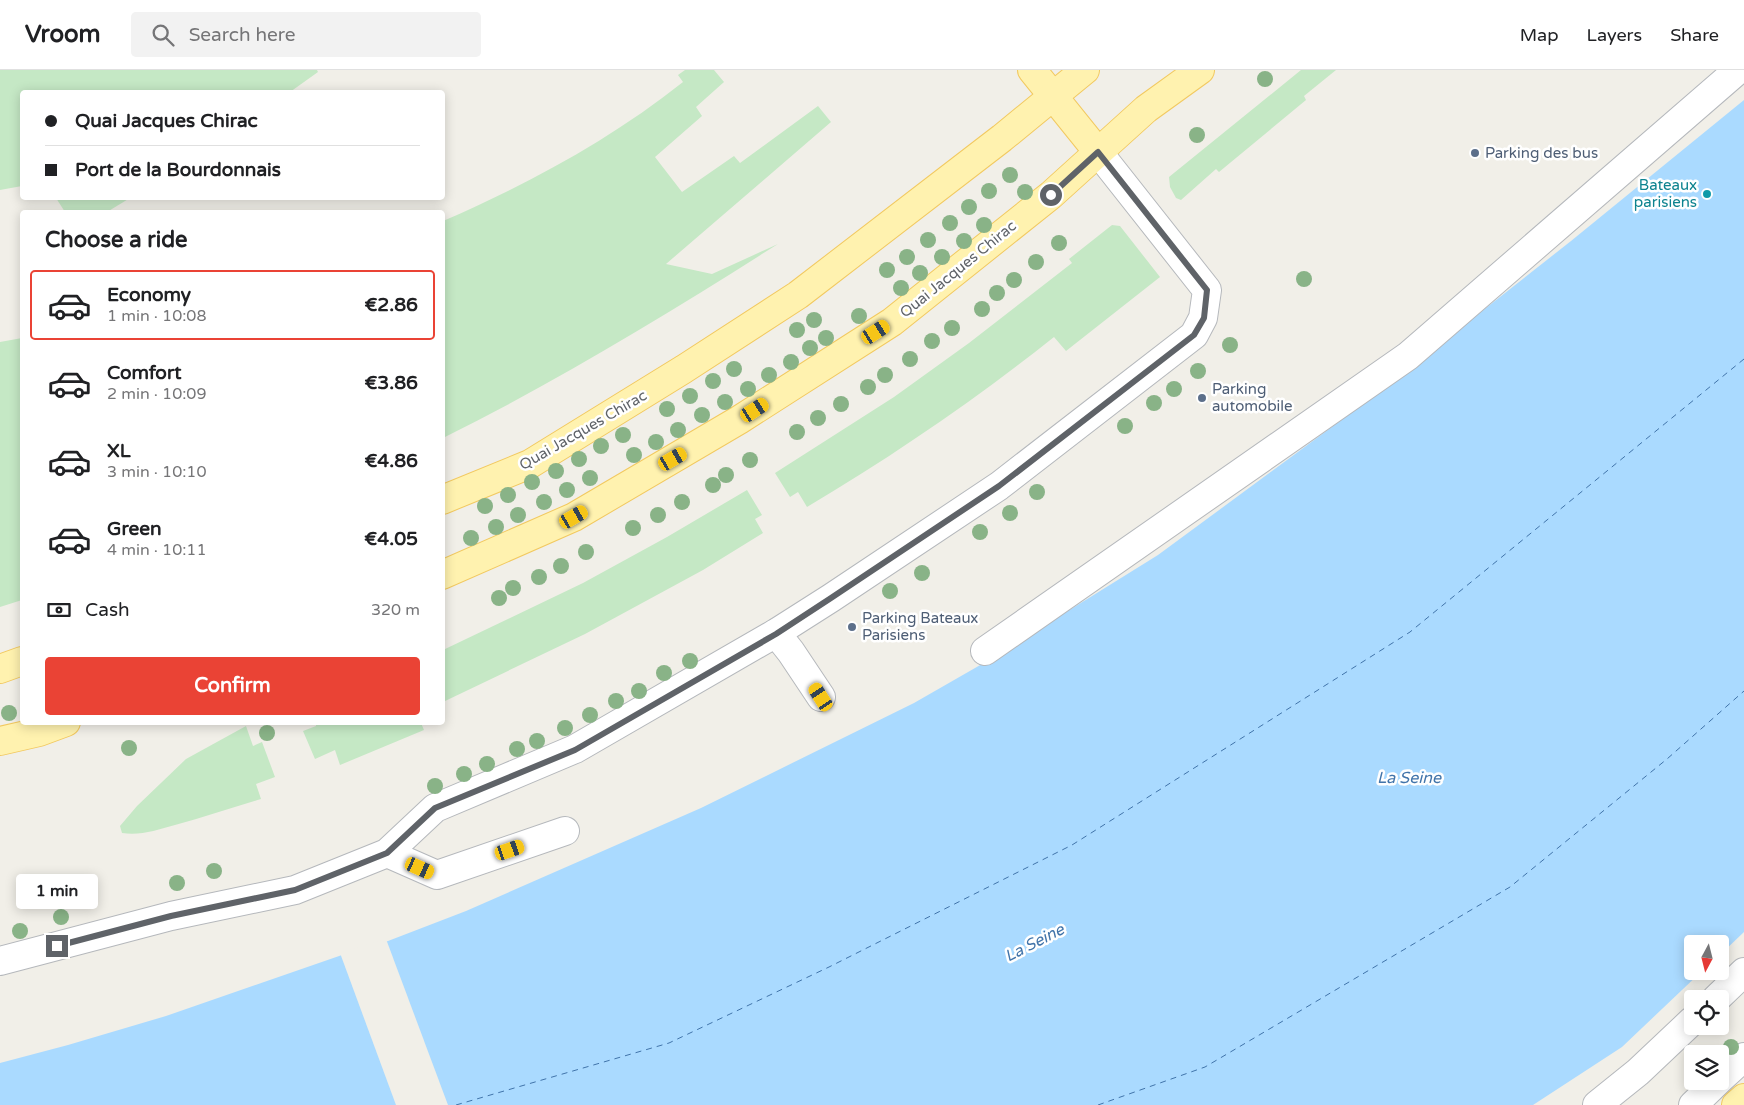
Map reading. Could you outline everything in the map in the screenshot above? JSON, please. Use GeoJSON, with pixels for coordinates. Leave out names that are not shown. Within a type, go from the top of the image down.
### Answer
{"type":"FeatureCollection","features":[{"type":"Feature","properties":{"kind":"main road"},"geometry":{"type":"LineString","coordinates":[[1032,70],[1098,152]]}},
{"type":"Feature","properties":{"kind":"main road","name":"Quai Jacques Chirac"},"geometry":{"type":"LineString","coordinates":[[445,499],[530,464],[684,370],[790,300],[1002,138],[1085,70]]}},
{"type":"Feature","properties":{"kind":"main road","name":"Quai Jacques Chirac"},"geometry":{"type":"LineString","coordinates":[[445,573],[574,517],[739,420],[892,322],[1051,195],[1146,109],[1200,70]]}},
{"type":"Feature","properties":{"kind":"main road"},"geometry":{"type":"LineString","coordinates":[[0,669],[20,662]]}},
{"type":"Feature","properties":{"kind":"main road"},"geometry":{"type":"LineString","coordinates":[[0,741],[58,725]]}},
{"type":"Feature","properties":{"kind":"main road"},"geometry":{"type":"LineString","coordinates":[[1736,1105],[1744,1098]]}},
{"type":"Feature","properties":{"kind":"street"},"geometry":{"type":"LineString","coordinates":[[985,651],[1408,356],[1738,70]]}},
{"type":"Feature","properties":{"kind":"street"},"geometry":{"type":"LineString","coordinates":[[0,961],[171,916],[295,890],[387,853],[435,808],[575,750],[776,634],[999,486],[1194,335],[1204,318],[1207,290],[1098,152]]}},
{"type":"Feature","properties":{"kind":"street"},"geometry":{"type":"LineString","coordinates":[[776,634],[791,652],[821,697]]}},
{"type":"Feature","properties":{"kind":"street"},"geometry":{"type":"LineString","coordinates":[[387,853],[437,875],[565,831]]}},
{"type":"Feature","properties":{"kind":"street"},"geometry":{"type":"LineString","coordinates":[[1725,990],[1744,972]]}},
{"type":"Feature","properties":{"kind":"street"},"geometry":{"type":"LineString","coordinates":[[1598,1105],[1638,1072],[1684,1029]]}},
{"type":"Feature","properties":{"kind":"street"},"geometry":{"type":"LineString","coordinates":[[1729,1071],[1744,1057]]}},
{"type":"Feature","properties":{"kind":"street"},"geometry":{"type":"LineString","coordinates":[[1693,1105],[1709,1090]]}},
{"type":"Feature","properties":{"kind":"green space"},"geometry":{"type":"Polygon","coordinates":[[[0,70],[317,70],[318,72],[293,90],[20,90],[20,186],[0,190],[0,70]]]}},
{"type":"Feature","properties":{"kind":"green space"},"geometry":{"type":"Polygon","coordinates":[[[685,70],[714,70],[724,82],[696,107],[702,116],[655,157],[682,192],[734,156],[740,163],[818,106],[831,122],[666,264],[712,274],[778,244],[613,346],[445,437],[445,220],[506,192],[597,142],[627,123],[683,82],[678,75],[685,70]]]}},
{"type":"Feature","properties":{"kind":"green space"},"geometry":{"type":"Polygon","coordinates":[[[1301,70],[1336,70],[1304,96],[1306,100],[1219,172],[1216,169],[1181,200],[1176,198],[1170,187],[1169,177],[1301,70]]]}},
{"type":"Feature","properties":{"kind":"green space"},"geometry":{"type":"Polygon","coordinates":[[[57,200],[127,200],[110,210],[64,210],[57,200]]]}},
{"type":"Feature","properties":{"kind":"green space"},"geometry":{"type":"Polygon","coordinates":[[[1112,225],[1120,226],[1160,277],[1066,351],[1054,337],[994,383],[933,426],[871,468],[807,507],[798,492],[790,497],[775,473],[894,397],[969,343],[1072,263],[1069,259],[1112,225]]]}},
{"type":"Feature","properties":{"kind":"green space"},"geometry":{"type":"Polygon","coordinates":[[[20,338],[20,601],[0,607],[0,342],[20,338]]]}},
{"type":"Feature","properties":{"kind":"green space"},"geometry":{"type":"Polygon","coordinates":[[[747,490],[762,515],[755,519],[763,533],[703,570],[585,634],[445,701],[445,649],[583,583],[747,490]]]}},
{"type":"Feature","properties":{"kind":"green space"},"geometry":{"type":"Polygon","coordinates":[[[422,725],[424,730],[340,765],[335,750],[315,759],[303,731],[316,726],[422,725]]]}},
{"type":"Feature","properties":{"kind":"green space"},"geometry":{"type":"Polygon","coordinates":[[[246,726],[253,746],[262,742],[275,777],[256,784],[261,799],[155,831],[135,834],[122,833],[120,826],[137,806],[186,759],[246,726]]]}},
{"type":"Feature","properties":{"kind":"water","name":"La Seine"},"geometry":{"type":"Polygon","coordinates":[[[1744,100],[1744,932],[1729,946],[1729,935],[1684,935],[1684,980],[1693,980],[1622,1047],[1533,1105],[0,1105],[0,1063],[166,1016],[388,941],[466,911],[701,808],[914,703],[989,660],[1158,555],[1374,396],[1571,241],[1744,100]]]}},
{"type":"Feature","properties":{"kind":"pier"},"geometry":{"type":"Polygon","coordinates":[[[386,939],[448,1105],[396,1105],[340,953],[386,939]]]}},
{"type":"Feature","properties":{"kind":"ferry route"},"geometry":{"type":"LineString","coordinates":[[456,1105],[669,1043],[829,967],[1072,845],[1410,632],[1744,359]]}},
{"type":"Feature","properties":{"kind":"ferry route"},"geometry":{"type":"LineString","coordinates":[[1098,1105],[1205,1067],[1510,887],[1667,759],[1744,691]]}},
{"type":"Feature","properties":{"kind":"place","name":"Parking des bus"},"geometry":{"type":"Point","coordinates":[1475,153]}},
{"type":"Feature","properties":{"kind":"place","name":"Bateaux parisiens"},"geometry":{"type":"Point","coordinates":[1707,194]}},
{"type":"Feature","properties":{"kind":"place","name":"Parking automobile"},"geometry":{"type":"Point","coordinates":[1202,398]}},
{"type":"Feature","properties":{"kind":"place","name":"Parking Bateaux Parisiens"},"geometry":{"type":"Point","coordinates":[852,627]}},
{"type":"Feature","properties":{"kind":"route"},"geometry":{"type":"LineString","coordinates":[[57,946],[171,916],[295,890],[387,853],[435,808],[575,750],[776,634],[999,486],[1194,335],[1204,318],[1207,290],[1098,152],[1051,195]]}}]}
